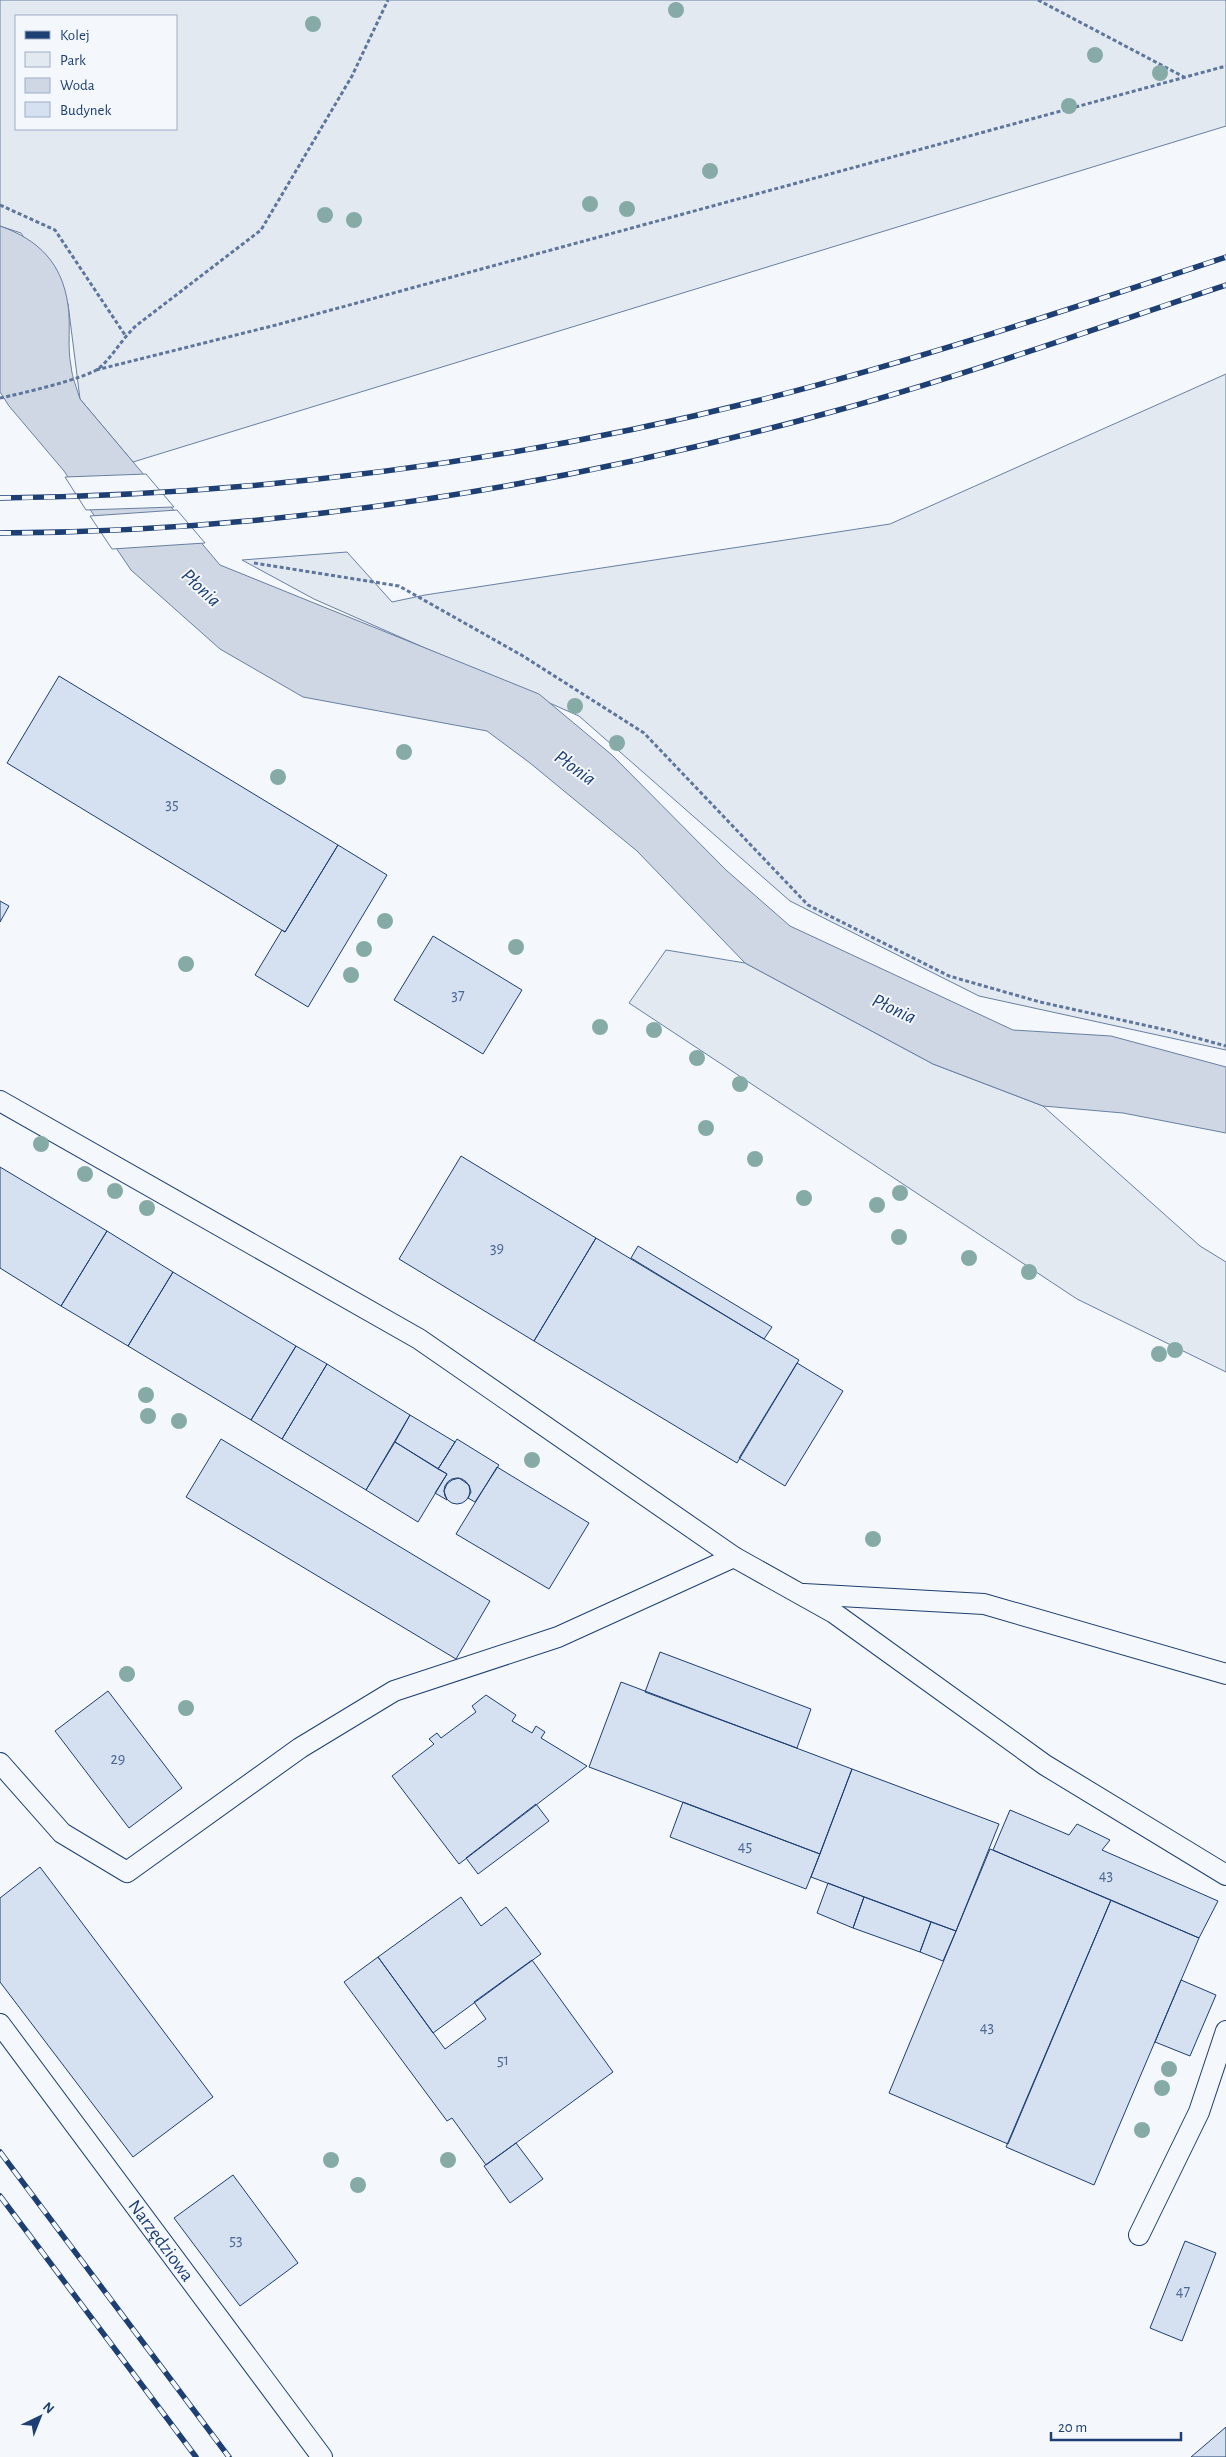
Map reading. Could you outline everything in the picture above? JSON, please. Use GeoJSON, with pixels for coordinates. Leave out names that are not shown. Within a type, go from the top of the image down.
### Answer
{"type":"FeatureCollection","features":[{"type":"Feature","properties":{"kind":"lane"},"geometry":{"type":"LineString","coordinates":[[0,1101],[418,1339],[734,1557],[834,1613],[1045,1765],[1226,1875]]}},
{"type":"Feature","properties":{"kind":"lane"},"geometry":{"type":"LineString","coordinates":[[0,1762],[62,1833],[127,1872],[300,1748],[394,1691],[558,1637],[734,1557]]}},
{"type":"Feature","properties":{"kind":"lane"},"geometry":{"type":"LineString","coordinates":[[799,1594],[984,1604],[1226,1674]]}},
{"type":"Feature","properties":{"kind":"lane","name":"Narzędziowa"},"geometry":{"type":"LineString","coordinates":[[0,2024],[322,2457]]}},
{"type":"Feature","properties":{"kind":"lane"},"geometry":{"type":"LineString","coordinates":[[1139,2234],[1199,2112],[1226,2031]]}},
{"type":"Feature","properties":{"kind":"path"},"geometry":{"type":"LineString","coordinates":[[96,370],[109,359],[126,335],[261,230],[352,76],[388,0]]}},
{"type":"Feature","properties":{"kind":"path"},"geometry":{"type":"LineString","coordinates":[[1038,0],[1185,78]]}},
{"type":"Feature","properties":{"kind":"path"},"geometry":{"type":"LineString","coordinates":[[1,398],[79,377],[96,370],[276,325],[1226,66]]}},
{"type":"Feature","properties":{"kind":"path"},"geometry":{"type":"LineString","coordinates":[[0,205],[56,230],[126,335]]}},
{"type":"Feature","properties":{"kind":"path"},"geometry":{"type":"LineString","coordinates":[[254,563],[399,586],[523,656],[644,733],[808,905],[949,976],[1040,1002],[1171,1030],[1226,1046]]}},
{"type":"Feature","properties":{"kind":"green space"},"geometry":{"type":"Polygon","coordinates":[[[0,0],[1226,0],[1226,126],[133,462],[80,399],[68,304],[21,233],[0,226],[0,0]]]}},
{"type":"Feature","properties":{"kind":"green space"},"geometry":{"type":"Polygon","coordinates":[[[1226,374],[1226,1050],[979,996],[790,901],[579,716],[314,599],[242,560],[347,552],[392,602],[425,595],[890,524],[1226,374]]]}},
{"type":"Feature","properties":{"kind":"green space"},"geometry":{"type":"Polygon","coordinates":[[[666,950],[745,963],[933,1064],[1043,1106],[1200,1246],[1226,1262],[1226,1372],[1077,1299],[629,1003],[666,950]]]}},
{"type":"Feature","properties":{"kind":"water","name":"Płonia"},"geometry":{"type":"Polygon","coordinates":[[[0,226],[26,238],[37,246],[54,265],[60,277],[68,305],[69,351],[73,379],[80,399],[220,565],[539,694],[612,755],[726,870],[790,926],[1013,1030],[1111,1036],[1226,1067],[1226,1133],[1123,1113],[1043,1106],[933,1064],[745,963],[637,851],[530,763],[487,731],[303,697],[220,649],[131,570],[64,471],[9,406],[0,392],[0,226]]]}},
{"type":"Feature","properties":{"kind":"pier"},"geometry":{"type":"Polygon","coordinates":[[[146,474],[174,507],[86,510],[65,477],[146,474]]]}},
{"type":"Feature","properties":{"kind":"pier"},"geometry":{"type":"Polygon","coordinates":[[[177,510],[205,543],[112,549],[90,516],[177,510]]]}},
{"type":"Feature","properties":{"kind":"building"},"geometry":{"type":"Polygon","coordinates":[[[59,676],[338,845],[285,932],[7,763],[59,676]]]}},
{"type":"Feature","properties":{"kind":"building"},"geometry":{"type":"Polygon","coordinates":[[[338,845],[387,875],[308,1007],[255,975],[282,930],[285,932],[338,845]]]}},
{"type":"Feature","properties":{"kind":"building"},"geometry":{"type":"Polygon","coordinates":[[[0,901],[9,906],[0,922],[0,901]]]}},
{"type":"Feature","properties":{"kind":"building"},"geometry":{"type":"Polygon","coordinates":[[[433,936],[522,990],[483,1054],[394,1000],[433,936]]]}},
{"type":"Feature","properties":{"kind":"building"},"geometry":{"type":"Polygon","coordinates":[[[461,1156],[596,1238],[534,1341],[399,1259],[461,1156]]]}},
{"type":"Feature","properties":{"kind":"building"},"geometry":{"type":"Polygon","coordinates":[[[0,1167],[107,1231],[61,1306],[0,1268],[0,1167]]]}},
{"type":"Feature","properties":{"kind":"building"},"geometry":{"type":"Polygon","coordinates":[[[107,1231],[173,1272],[128,1346],[61,1306],[107,1231]]]}},
{"type":"Feature","properties":{"kind":"building"},"geometry":{"type":"Polygon","coordinates":[[[596,1238],[799,1360],[737,1463],[534,1341],[596,1238]]]}},
{"type":"Feature","properties":{"kind":"building"},"geometry":{"type":"Polygon","coordinates":[[[638,1246],[772,1327],[764,1339],[631,1258],[638,1246]]]}},
{"type":"Feature","properties":{"kind":"building"},"geometry":{"type":"Polygon","coordinates":[[[173,1272],[296,1346],[251,1420],[128,1346],[173,1272]]]}},
{"type":"Feature","properties":{"kind":"building"},"geometry":{"type":"Polygon","coordinates":[[[296,1346],[327,1364],[282,1439],[251,1420],[296,1346]]]}},
{"type":"Feature","properties":{"kind":"building"},"geometry":{"type":"Polygon","coordinates":[[[797,1363],[843,1391],[785,1486],[739,1458],[797,1363]]]}},
{"type":"Feature","properties":{"kind":"building"},"geometry":{"type":"Polygon","coordinates":[[[327,1364],[410,1415],[366,1490],[282,1439],[327,1364]]]}},
{"type":"Feature","properties":{"kind":"building"},"geometry":{"type":"Polygon","coordinates":[[[410,1415],[455,1442],[438,1469],[395,1442],[410,1415]]]}},
{"type":"Feature","properties":{"kind":"building"},"geometry":{"type":"Polygon","coordinates":[[[221,1439],[490,1601],[456,1659],[186,1497],[221,1439]]]}},
{"type":"Feature","properties":{"kind":"building"},"geometry":{"type":"Polygon","coordinates":[[[457,1439],[499,1465],[475,1502],[468,1498],[471,1492],[469,1485],[459,1478],[447,1484],[444,1491],[447,1500],[435,1493],[447,1474],[438,1469],[457,1439]]]}},
{"type":"Feature","properties":{"kind":"building"},"geometry":{"type":"Polygon","coordinates":[[[395,1442],[447,1474],[418,1522],[366,1490],[395,1442]]]}},
{"type":"Feature","properties":{"kind":"building"},"geometry":{"type":"Polygon","coordinates":[[[497,1467],[589,1523],[549,1589],[456,1534],[497,1467]]]}},
{"type":"Feature","properties":{"kind":"building"},"geometry":{"type":"Polygon","coordinates":[[[457,1478],[466,1482],[470,1491],[466,1500],[457,1504],[448,1500],[444,1491],[448,1482],[457,1478]]]}},
{"type":"Feature","properties":{"kind":"building"},"geometry":{"type":"Polygon","coordinates":[[[660,1652],[811,1709],[797,1748],[645,1692],[660,1652]]]}},
{"type":"Feature","properties":{"kind":"building"},"geometry":{"type":"Polygon","coordinates":[[[621,1682],[852,1769],[820,1854],[589,1767],[621,1682]]]}},
{"type":"Feature","properties":{"kind":"building"},"geometry":{"type":"Polygon","coordinates":[[[108,1691],[182,1788],[129,1828],[55,1731],[108,1691]]]}},
{"type":"Feature","properties":{"kind":"building"},"geometry":{"type":"Polygon","coordinates":[[[486,1695],[516,1715],[512,1721],[532,1733],[536,1726],[545,1732],[541,1738],[587,1766],[459,1864],[392,1776],[434,1744],[429,1739],[437,1733],[441,1738],[476,1712],[472,1706],[486,1695]]]}},
{"type":"Feature","properties":{"kind":"building"},"geometry":{"type":"Polygon","coordinates":[[[852,1769],[999,1824],[956,1931],[811,1877],[852,1769]]]}},
{"type":"Feature","properties":{"kind":"building"},"geometry":{"type":"Polygon","coordinates":[[[683,1802],[820,1854],[806,1889],[670,1837],[683,1802]]]}},
{"type":"Feature","properties":{"kind":"building"},"geometry":{"type":"Polygon","coordinates":[[[536,1804],[549,1821],[478,1874],[466,1858],[536,1804]]]}},
{"type":"Feature","properties":{"kind":"building"},"geometry":{"type":"Polygon","coordinates":[[[1010,1810],[1069,1835],[1077,1824],[1110,1840],[1102,1850],[1218,1901],[1199,1938],[993,1850],[1010,1810]]]}},
{"type":"Feature","properties":{"kind":"building"},"geometry":{"type":"Polygon","coordinates":[[[990,1849],[1111,1900],[1008,2144],[889,2093],[990,1849]]]}},
{"type":"Feature","properties":{"kind":"building"},"geometry":{"type":"Polygon","coordinates":[[[40,1867],[213,2097],[133,2157],[0,1982],[0,1898],[40,1867]]]}},
{"type":"Feature","properties":{"kind":"building"},"geometry":{"type":"Polygon","coordinates":[[[828,1883],[864,1897],[853,1928],[817,1913],[828,1883]]]}},
{"type":"Feature","properties":{"kind":"building"},"geometry":{"type":"Polygon","coordinates":[[[461,1897],[481,1926],[506,1907],[541,1954],[433,2033],[378,1957],[461,1897]]]}},
{"type":"Feature","properties":{"kind":"building"},"geometry":{"type":"Polygon","coordinates":[[[864,1897],[931,1922],[920,1952],[853,1928],[864,1897]]]}},
{"type":"Feature","properties":{"kind":"building"},"geometry":{"type":"Polygon","coordinates":[[[1111,1900],[1199,1938],[1094,2185],[1006,2147],[1111,1900]]]}},
{"type":"Feature","properties":{"kind":"building"},"geometry":{"type":"Polygon","coordinates":[[[931,1922],[956,1931],[943,1961],[920,1952],[931,1922]]]}},
{"type":"Feature","properties":{"kind":"building"},"geometry":{"type":"Polygon","coordinates":[[[378,1957],[445,2049],[486,2019],[474,2002],[532,1960],[613,2072],[486,2165],[452,2118],[447,2121],[344,1982],[378,1957]]]}},
{"type":"Feature","properties":{"kind":"building"},"geometry":{"type":"Polygon","coordinates":[[[1181,1980],[1216,1995],[1190,2056],[1155,2042],[1181,1980]]]}},
{"type":"Feature","properties":{"kind":"building"},"geometry":{"type":"Polygon","coordinates":[[[516,2143],[543,2179],[510,2203],[484,2166],[516,2143]]]}},
{"type":"Feature","properties":{"kind":"building"},"geometry":{"type":"Polygon","coordinates":[[[233,2175],[298,2263],[240,2306],[174,2218],[233,2175]]]}},
{"type":"Feature","properties":{"kind":"building"},"geometry":{"type":"Polygon","coordinates":[[[1185,2241],[1216,2253],[1182,2341],[1150,2328],[1185,2241]]]}},
{"type":"Feature","properties":{"kind":"building"},"geometry":{"type":"Polygon","coordinates":[[[1226,2427],[1226,2457],[1191,2457],[1226,2427]]]}},
{"type":"Feature","properties":{"kind":"railway"},"geometry":{"type":"LineString","coordinates":[[0,498],[95,496],[286,482],[381,472],[569,442],[663,423],[756,401],[875,369],[1051,315],[1226,257]]}},
{"type":"Feature","properties":{"kind":"railway"},"geometry":{"type":"LineString","coordinates":[[0,533],[106,531],[317,514],[422,500],[630,462],[733,438],[884,397],[982,367],[1226,285]]}},
{"type":"Feature","properties":{"kind":"railway"},"geometry":{"type":"LineString","coordinates":[[0,2152],[229,2457]]}},
{"type":"Feature","properties":{"kind":"railway"},"geometry":{"type":"LineString","coordinates":[[0,2196],[196,2457]]}}]}
